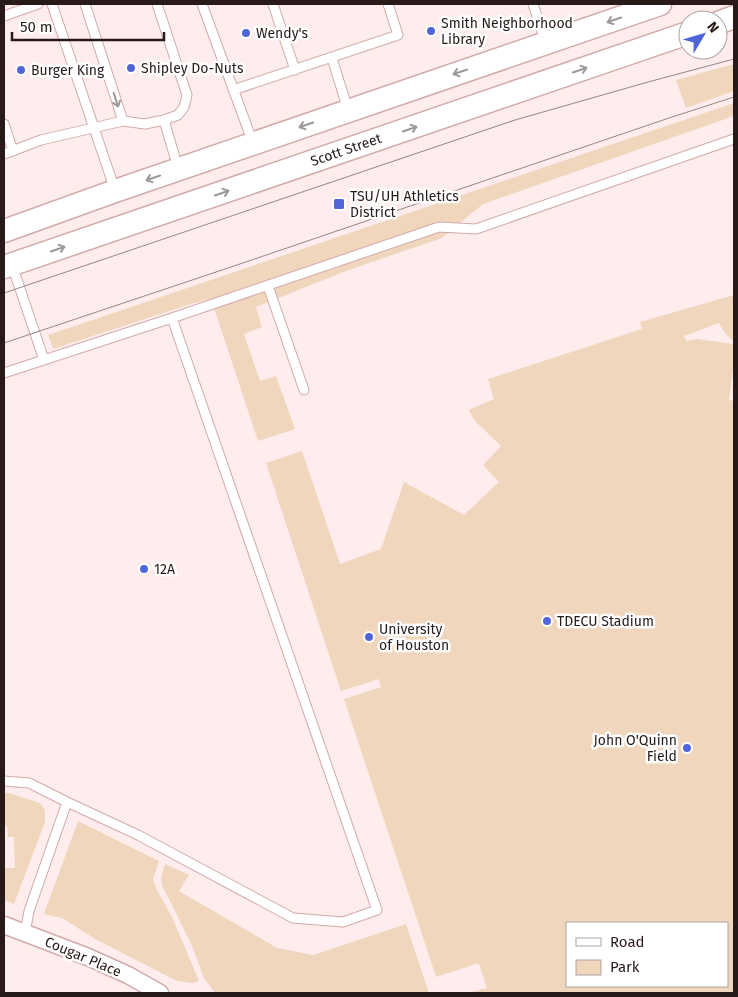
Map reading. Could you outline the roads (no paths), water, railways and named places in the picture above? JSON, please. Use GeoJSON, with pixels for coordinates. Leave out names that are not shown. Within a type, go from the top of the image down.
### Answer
{"type":"FeatureCollection","features":[{"type":"Feature","properties":{"kind":"main road"},"geometry":{"type":"LineString","coordinates":[[4,231],[252,143],[660,4]]}},
{"type":"Feature","properties":{"kind":"main road","name":"Scott Street"},"geometry":{"type":"LineString","coordinates":[[8,266],[678,36]]}},
{"type":"Feature","properties":{"kind":"main road"},"geometry":{"type":"LineString","coordinates":[[546,43],[557,78]]}},
{"type":"Feature","properties":{"kind":"main road"},"geometry":{"type":"LineString","coordinates":[[252,143],[264,179]]}},
{"type":"Feature","properties":{"kind":"main road"},"geometry":{"type":"LineString","coordinates":[[4,240],[8,266]]}},
{"type":"Feature","properties":{"kind":"street","name":"Cougar Place"},"geometry":{"type":"LineString","coordinates":[[4,925],[88,957],[128,975],[160,993]]}},
{"type":"Feature","properties":{"kind":"lane"},"geometry":{"type":"LineString","coordinates":[[4,16],[38,4]]}},
{"type":"Feature","properties":{"kind":"lane"},"geometry":{"type":"LineString","coordinates":[[52,4],[115,191]]}},
{"type":"Feature","properties":{"kind":"lane"},"geometry":{"type":"LineString","coordinates":[[85,4],[123,121]]}},
{"type":"Feature","properties":{"kind":"lane"},"geometry":{"type":"LineString","coordinates":[[4,124],[8,152],[41,140],[123,121],[145,124],[178,115],[184,107],[187,95],[157,4]]}},
{"type":"Feature","properties":{"kind":"lane"},"geometry":{"type":"LineString","coordinates":[[202,4],[252,143]]}},
{"type":"Feature","properties":{"kind":"lane"},"geometry":{"type":"LineString","coordinates":[[274,4],[295,70]]}},
{"type":"Feature","properties":{"kind":"lane"},"geometry":{"type":"LineString","coordinates":[[233,90],[398,35],[388,4]]}},
{"type":"Feature","properties":{"kind":"lane"},"geometry":{"type":"LineString","coordinates":[[533,4],[546,43]]}},
{"type":"Feature","properties":{"kind":"lane"},"geometry":{"type":"LineString","coordinates":[[332,58],[348,111]]}},
{"type":"Feature","properties":{"kind":"lane"},"geometry":{"type":"LineString","coordinates":[[164,120],[178,169]]}},
{"type":"Feature","properties":{"kind":"lane"},"geometry":{"type":"LineString","coordinates":[[4,373],[268,286],[439,227],[476,228],[734,139]]}},
{"type":"Feature","properties":{"kind":"lane"},"geometry":{"type":"LineString","coordinates":[[8,266],[44,360]]}},
{"type":"Feature","properties":{"kind":"lane"},"geometry":{"type":"LineString","coordinates":[[268,286],[304,390]]}},
{"type":"Feature","properties":{"kind":"lane"},"geometry":{"type":"LineString","coordinates":[[4,781],[29,783],[138,835],[294,918],[343,922],[377,910],[172,318]]}},
{"type":"Feature","properties":{"kind":"lane"},"geometry":{"type":"LineString","coordinates":[[25,933],[28,911],[67,802]]}},
{"type":"Feature","properties":{"kind":"tram line"},"geometry":{"type":"LineString","coordinates":[[4,293],[515,120],[734,59]]}},
{"type":"Feature","properties":{"kind":"tram line"},"geometry":{"type":"LineString","coordinates":[[4,343],[734,97]]}},
{"type":"Feature","properties":{"kind":"place","name":"Smith Neighborhood Library"},"geometry":{"type":"Point","coordinates":[431,31]}},
{"type":"Feature","properties":{"kind":"place","name":"Wendy's"},"geometry":{"type":"Point","coordinates":[246,33]}},
{"type":"Feature","properties":{"kind":"place","name":"Shipley Do-Nuts"},"geometry":{"type":"Point","coordinates":[131,68]}},
{"type":"Feature","properties":{"kind":"place","name":"Burger King"},"geometry":{"type":"Point","coordinates":[21,70]}},
{"type":"Feature","properties":{"kind":"place","name":"TSU/UH Athletics District"},"geometry":{"type":"Point","coordinates":[339,204]}},
{"type":"Feature","properties":{"kind":"place","name":"12A"},"geometry":{"type":"Point","coordinates":[144,569]}},
{"type":"Feature","properties":{"kind":"place","name":"TDECU Stadium"},"geometry":{"type":"Point","coordinates":[547,621]}},
{"type":"Feature","properties":{"kind":"place","name":"University of Houston"},"geometry":{"type":"Point","coordinates":[369,637]}},
{"type":"Feature","properties":{"kind":"place","name":"John O'Quinn Field"},"geometry":{"type":"Point","coordinates":[687,748]}}]}
